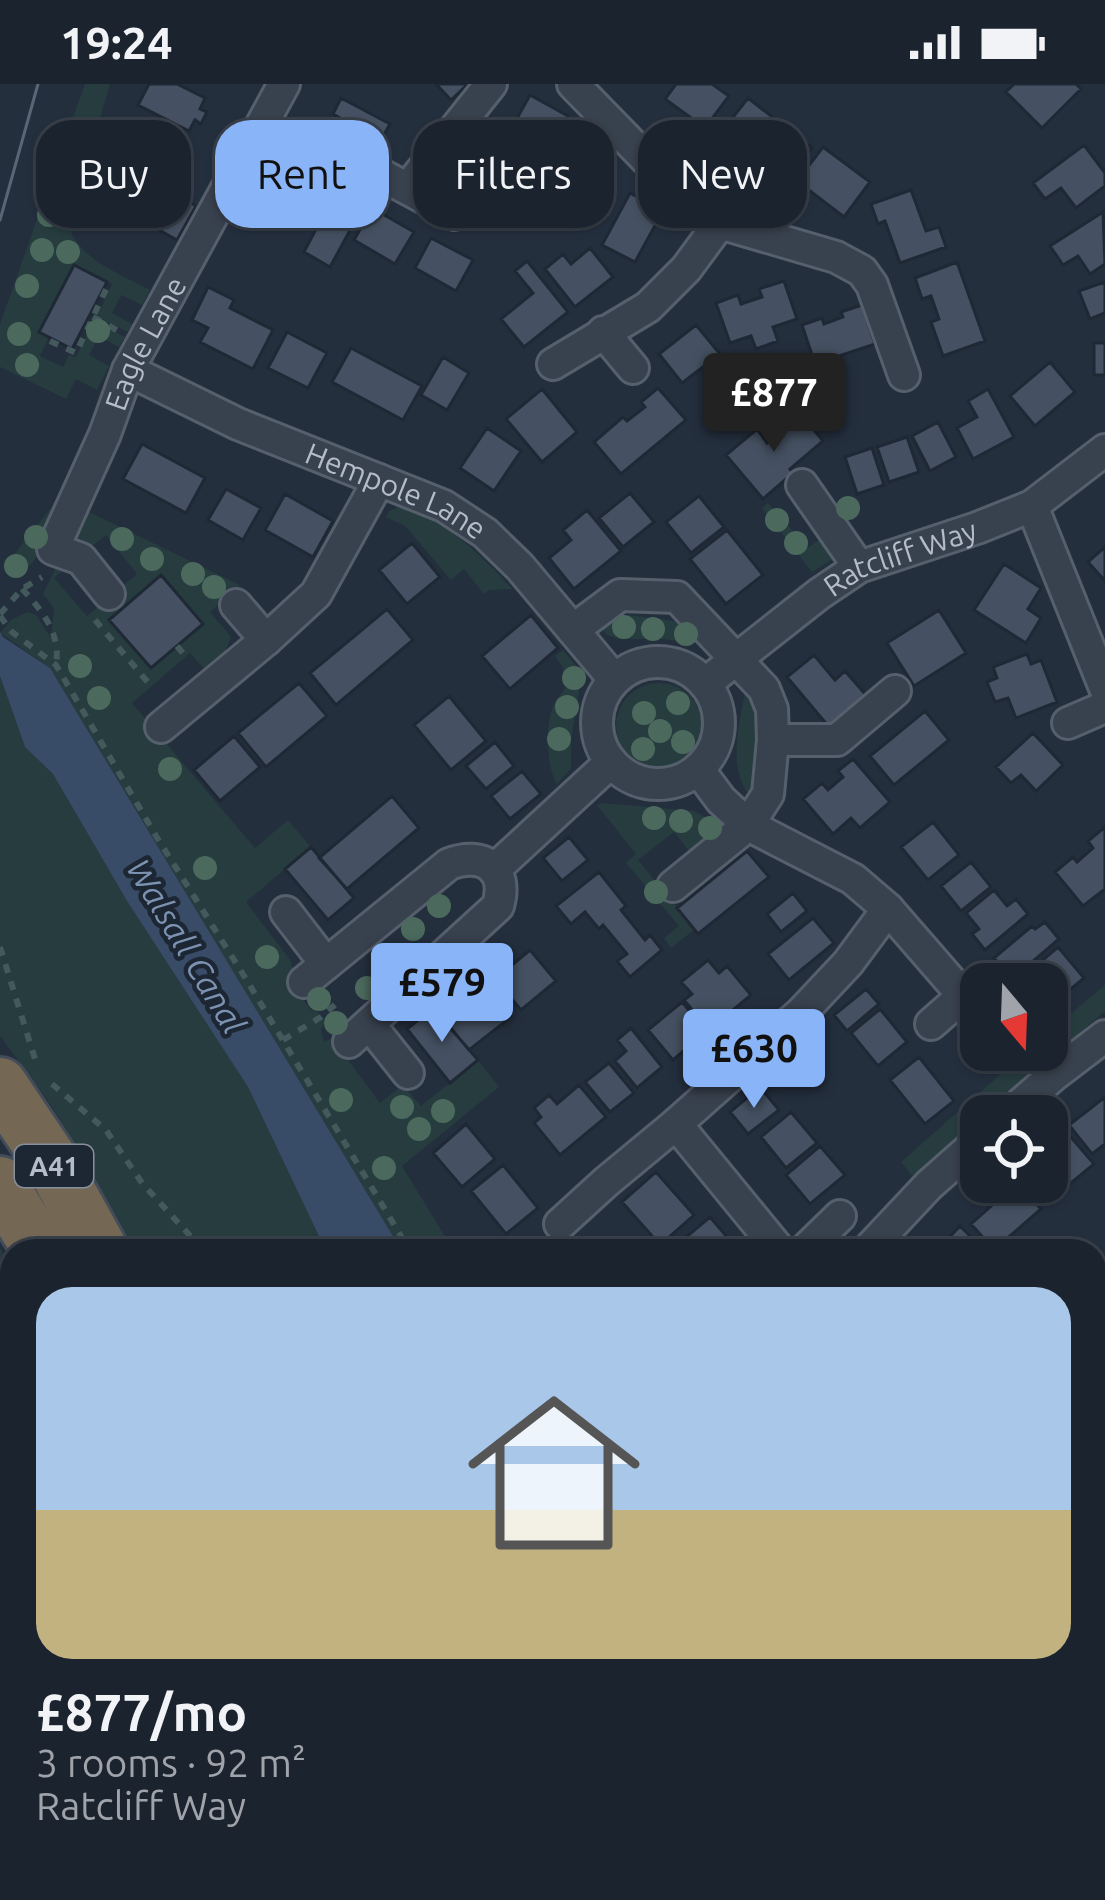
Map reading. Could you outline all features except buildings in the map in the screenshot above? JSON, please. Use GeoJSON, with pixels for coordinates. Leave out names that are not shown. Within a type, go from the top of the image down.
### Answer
{"type":"FeatureCollection","features":[{"type":"Feature","properties":{"kind":"highway","name":"A41"},"geometry":{"type":"LineString","coordinates":[[0,1085],[94,1239]]}},
{"type":"Feature","properties":{"kind":"highway","name":"A41"},"geometry":{"type":"LineString","coordinates":[[0,1184],[33,1239]]}},
{"type":"Feature","properties":{"kind":"street","name":"Eagle Lane"},"geometry":{"type":"LineString","coordinates":[[99,604],[81,560],[53,549],[128,370],[284,84]]}},
{"type":"Feature","properties":{"kind":"street"},"geometry":{"type":"LineString","coordinates":[[408,188],[491,84]]}},
{"type":"Feature","properties":{"kind":"street"},"geometry":{"type":"LineString","coordinates":[[573,84],[638,151]]}},
{"type":"Feature","properties":{"kind":"street"},"geometry":{"type":"LineString","coordinates":[[389,178],[413,191]]}},
{"type":"Feature","properties":{"kind":"street"},"geometry":{"type":"LineString","coordinates":[[553,364],[648,307],[686,269],[716,228]]}},
{"type":"Feature","properties":{"kind":"street"},"geometry":{"type":"LineString","coordinates":[[737,228],[836,257],[862,271],[872,285],[904,375]]}},
{"type":"Feature","properties":{"kind":"street"},"geometry":{"type":"LineString","coordinates":[[603,332],[633,368]]}},
{"type":"Feature","properties":{"kind":"street","name":"Hempole Lane"},"geometry":{"type":"LineString","coordinates":[[128,370],[238,424],[444,506],[485,533],[520,567],[614,679]]}},
{"type":"Feature","properties":{"kind":"street","name":"Ratcliff Way"},"geometry":{"type":"LineString","coordinates":[[706,683],[860,567],[1032,506],[1105,450]]}},
{"type":"Feature","properties":{"kind":"street"},"geometry":{"type":"LineString","coordinates":[[160,727],[316,593],[379,479]]}},
{"type":"Feature","properties":{"kind":"street"},"geometry":{"type":"LineString","coordinates":[[802,485],[860,567]]}},
{"type":"Feature","properties":{"kind":"street"},"geometry":{"type":"LineString","coordinates":[[1032,506],[1105,688]]}},
{"type":"Feature","properties":{"kind":"street"},"geometry":{"type":"LineString","coordinates":[[574,630],[620,595],[677,597],[764,689],[772,709],[768,794],[748,825],[673,886]]}},
{"type":"Feature","properties":{"kind":"street"},"geometry":{"type":"LineString","coordinates":[[236,605],[266,640]]}},
{"type":"Feature","properties":{"kind":"street"},"geometry":{"type":"LineString","coordinates":[[651,661],[672,662],[706,683],[720,718],[711,755],[698,770],[663,784],[626,775],[611,763],[597,729],[598,711],[614,679],[651,661]]}},
{"type":"Feature","properties":{"kind":"street"},"geometry":{"type":"LineString","coordinates":[[773,740],[837,740],[895,691]]}},
{"type":"Feature","properties":{"kind":"street"},"geometry":{"type":"LineString","coordinates":[[1068,723],[1105,707]]}},
{"type":"Feature","properties":{"kind":"street"},"geometry":{"type":"LineString","coordinates":[[494,869],[611,763]]}},
{"type":"Feature","properties":{"kind":"street"},"geometry":{"type":"LineString","coordinates":[[698,770],[748,825],[854,879],[888,909],[960,990]]}},
{"type":"Feature","properties":{"kind":"street"},"geometry":{"type":"LineString","coordinates":[[286,912],[319,978],[449,863],[479,857],[494,869],[501,886],[498,906],[356,1027],[408,1073]]}},
{"type":"Feature","properties":{"kind":"street"},"geometry":{"type":"LineString","coordinates":[[560,1224],[801,1012],[848,963],[888,909]]}},
{"type":"Feature","properties":{"kind":"street"},"geometry":{"type":"LineString","coordinates":[[931,1024],[960,1011]]}},
{"type":"Feature","properties":{"kind":"street"},"geometry":{"type":"LineString","coordinates":[[1031,1095],[1105,1036]]}},
{"type":"Feature","properties":{"kind":"street"},"geometry":{"type":"LineString","coordinates":[[676,1124],[770,1239]]}},
{"type":"Feature","properties":{"kind":"street"},"geometry":{"type":"LineString","coordinates":[[878,1239],[960,1158]]}},
{"type":"Feature","properties":{"kind":"street"},"geometry":{"type":"LineString","coordinates":[[816,1239],[840,1216]]}},
{"type":"Feature","properties":{"kind":"path"},"geometry":{"type":"LineString","coordinates":[[50,341],[76,353],[109,284]]}},
{"type":"Feature","properties":{"kind":"path"},"geometry":{"type":"LineString","coordinates":[[93,317],[128,337]]}},
{"type":"Feature","properties":{"kind":"path"},"geometry":{"type":"LineString","coordinates":[[56,664],[59,646],[45,616],[20,591],[0,615],[13,632],[56,664],[155,836],[403,1239]]}},
{"type":"Feature","properties":{"kind":"path"},"geometry":{"type":"LineString","coordinates":[[99,604],[151,686]]}},
{"type":"Feature","properties":{"kind":"path"},"geometry":{"type":"LineString","coordinates":[[177,646],[186,657]]}},
{"type":"Feature","properties":{"kind":"path"},"geometry":{"type":"LineString","coordinates":[[0,947],[39,1073],[106,1130],[142,1183],[193,1239]]}},
{"type":"Feature","properties":{"kind":"path"},"geometry":{"type":"LineString","coordinates":[[319,978],[356,1027]]}},
{"type":"Feature","properties":{"kind":"path"},"geometry":{"type":"LineString","coordinates":[[283,1040],[339,1001]]}},
{"type":"Feature","properties":{"kind":"green space"},"geometry":{"type":"Polygon","coordinates":[[[85,84],[110,84],[100,120],[72,120],[85,84]]]}},
{"type":"Feature","properties":{"kind":"green space"},"geometry":{"type":"Polygon","coordinates":[[[36,222],[36,228],[70,228],[91,257],[150,290],[142,305],[121,295],[112,313],[132,324],[128,332],[97,317],[112,284],[73,266],[40,331],[49,337],[40,356],[63,367],[69,355],[76,357],[94,321],[125,337],[119,347],[99,336],[89,355],[109,366],[97,390],[76,379],[66,399],[0,367],[0,324],[36,222]]]}},
{"type":"Feature","properties":{"kind":"green space"},"geometry":{"type":"Polygon","coordinates":[[[768,503],[808,548],[824,536],[836,557],[812,572],[762,508],[768,503]]]}},
{"type":"Feature","properties":{"kind":"green space"},"geometry":{"type":"Polygon","coordinates":[[[52,507],[42,546],[32,563],[17,573],[3,568],[52,507]]]}},
{"type":"Feature","properties":{"kind":"green space"},"geometry":{"type":"Polygon","coordinates":[[[398,507],[445,528],[512,589],[484,594],[464,569],[451,580],[405,526],[386,517],[398,507]]]}},
{"type":"Feature","properties":{"kind":"green space"},"geometry":{"type":"Polygon","coordinates":[[[89,512],[240,585],[210,612],[231,637],[225,652],[205,670],[190,653],[132,703],[255,848],[288,820],[311,847],[246,902],[291,961],[293,972],[287,979],[325,1021],[321,1029],[324,1042],[332,1038],[380,1103],[403,1085],[421,1106],[478,1060],[499,1087],[402,1166],[447,1239],[395,1239],[50,668],[0,633],[12,619],[28,612],[36,615],[51,638],[54,608],[43,594],[57,565],[65,569],[54,578],[87,616],[137,574],[106,535],[88,549],[74,542],[89,512]]]}},
{"type":"Feature","properties":{"kind":"green space"},"geometry":{"type":"Polygon","coordinates":[[[629,615],[689,623],[706,644],[619,639],[596,624],[629,615]]]}},
{"type":"Feature","properties":{"kind":"green space"},"geometry":{"type":"Polygon","coordinates":[[[563,650],[581,678],[571,768],[557,784],[548,733],[554,704],[566,687],[555,656],[563,650]]]}},
{"type":"Feature","properties":{"kind":"green space"},"geometry":{"type":"Polygon","coordinates":[[[0,676],[25,747],[53,774],[127,901],[248,1087],[320,1239],[127,1239],[86,1160],[0,1036],[0,676]]]}},
{"type":"Feature","properties":{"kind":"green space"},"geometry":{"type":"Polygon","coordinates":[[[659,683],[689,696],[702,726],[689,756],[659,769],[629,756],[616,726],[629,696],[659,683]]]}},
{"type":"Feature","properties":{"kind":"green space"},"geometry":{"type":"Polygon","coordinates":[[[746,689],[763,709],[752,798],[737,760],[746,689]]]}},
{"type":"Feature","properties":{"kind":"green space"},"geometry":{"type":"Polygon","coordinates":[[[597,805],[694,811],[720,825],[721,831],[705,847],[690,852],[674,832],[638,860],[695,929],[671,948],[664,938],[679,926],[626,863],[636,854],[597,805]]]}},
{"type":"Feature","properties":{"kind":"green space"},"geometry":{"type":"Polygon","coordinates":[[[1105,985],[1105,1011],[1068,1043],[1068,1016],[1105,985]]]}},
{"type":"Feature","properties":{"kind":"green space"},"geometry":{"type":"Polygon","coordinates":[[[1004,1071],[1035,1071],[1007,1095],[977,1095],[1004,1071]]]}},
{"type":"Feature","properties":{"kind":"green space"},"geometry":{"type":"Polygon","coordinates":[[[960,1110],[960,1135],[912,1176],[901,1162],[960,1110]]]}},
{"type":"Feature","properties":{"kind":"water","name":"Walsall Canal"},"geometry":{"type":"Polygon","coordinates":[[[0,632],[50,668],[395,1239],[320,1239],[248,1087],[127,901],[53,774],[25,747],[0,676],[0,632]]]}},
{"type":"Feature","properties":{"kind":"tram line"},"geometry":{"type":"LineString","coordinates":[[0,220],[38,84]]}}]}
